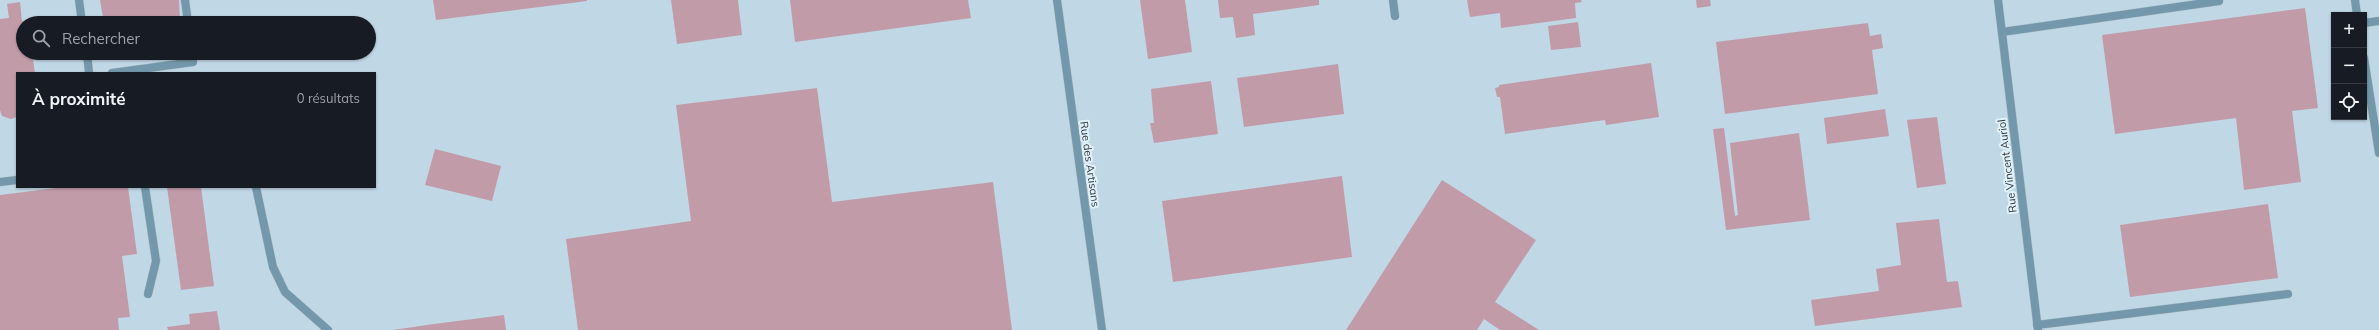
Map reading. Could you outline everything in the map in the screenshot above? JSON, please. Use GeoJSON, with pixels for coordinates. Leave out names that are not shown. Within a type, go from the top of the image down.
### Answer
{"type":"FeatureCollection","features":[{"type":"Feature","properties":{"kind":"street"},"geometry":{"type":"LineString","coordinates":[[79,0],[81,16]]}},
{"type":"Feature","properties":{"kind":"street"},"geometry":{"type":"LineString","coordinates":[[185,0],[187,16]]}},
{"type":"Feature","properties":{"kind":"street","name":"Rue des Artisans"},"geometry":{"type":"LineString","coordinates":[[1057,0],[1102,330]]}},
{"type":"Feature","properties":{"kind":"street"},"geometry":{"type":"LineString","coordinates":[[1393,0],[1395,16]]}},
{"type":"Feature","properties":{"kind":"street","name":"Rue Vincent Auriol"},"geometry":{"type":"LineString","coordinates":[[1998,0],[2038,328]]}},
{"type":"Feature","properties":{"kind":"street"},"geometry":{"type":"LineString","coordinates":[[2355,0],[2357,12]]}},
{"type":"Feature","properties":{"kind":"street"},"geometry":{"type":"LineString","coordinates":[[2002,32],[2219,1]]}},
{"type":"Feature","properties":{"kind":"street"},"geometry":{"type":"LineString","coordinates":[[2367,23],[2379,21]]}},
{"type":"Feature","properties":{"kind":"street"},"geometry":{"type":"LineString","coordinates":[[88,60],[89,72]]}},
{"type":"Feature","properties":{"kind":"street"},"geometry":{"type":"LineString","coordinates":[[119,72],[193,62],[193,60]]}},
{"type":"Feature","properties":{"kind":"street"},"geometry":{"type":"LineString","coordinates":[[2367,77],[2379,153]]}},
{"type":"Feature","properties":{"kind":"street"},"geometry":{"type":"LineString","coordinates":[[0,182],[16,180]]}},
{"type":"Feature","properties":{"kind":"street"},"geometry":{"type":"LineString","coordinates":[[145,188],[156,261],[148,294]]}},
{"type":"Feature","properties":{"kind":"street"},"geometry":{"type":"LineString","coordinates":[[256,188],[272,267],[285,292],[328,330]]}},
{"type":"Feature","properties":{"kind":"street"},"geometry":{"type":"LineString","coordinates":[[2038,328],[2288,294]]}},
{"type":"Feature","properties":{"kind":"shaded area"},"geometry":{"type":"Polygon","coordinates":[[[0,0],[2379,0],[2379,330],[0,330],[0,0]]]}},
{"type":"Feature","properties":{"kind":"building"},"geometry":{"type":"Polygon","coordinates":[[[100,0],[179,0],[180,16],[103,16],[100,0]]]}},
{"type":"Feature","properties":{"kind":"building"},"geometry":{"type":"Polygon","coordinates":[[[433,0],[587,0],[587,1],[436,20],[433,0]]]}},
{"type":"Feature","properties":{"kind":"building"},"geometry":{"type":"Polygon","coordinates":[[[671,0],[738,0],[742,35],[677,44],[671,0]]]}},
{"type":"Feature","properties":{"kind":"building"},"geometry":{"type":"Polygon","coordinates":[[[790,0],[968,0],[971,18],[795,42],[790,0]]]}},
{"type":"Feature","properties":{"kind":"building"},"geometry":{"type":"Polygon","coordinates":[[[1140,0],[1185,0],[1192,52],[1148,59],[1140,0]]]}},
{"type":"Feature","properties":{"kind":"building"},"geometry":{"type":"Polygon","coordinates":[[[1218,0],[1319,0],[1319,5],[1253,14],[1255,35],[1236,38],[1233,17],[1220,18],[1218,0]]]}},
{"type":"Feature","properties":{"kind":"building"},"geometry":{"type":"Polygon","coordinates":[[[1467,0],[1581,0],[1582,2],[1575,3],[1576,18],[1501,28],[1500,13],[1470,17],[1467,0]]]}},
{"type":"Feature","properties":{"kind":"building"},"geometry":{"type":"Polygon","coordinates":[[[1696,0],[1710,0],[1711,6],[1697,8],[1696,0]]]}},
{"type":"Feature","properties":{"kind":"building"},"geometry":{"type":"Polygon","coordinates":[[[20,2],[21,16],[16,16],[16,60],[33,60],[35,72],[16,72],[16,117],[11,119],[2,116],[0,110],[0,19],[9,18],[7,4],[20,2]]]}},
{"type":"Feature","properties":{"kind":"building"},"geometry":{"type":"Polygon","coordinates":[[[2305,8],[2318,108],[2292,111],[2301,182],[2244,190],[2236,118],[2115,134],[2102,35],[2305,8]]]}},
{"type":"Feature","properties":{"kind":"building"},"geometry":{"type":"Polygon","coordinates":[[[1578,22],[1581,47],[1551,50],[1548,26],[1578,22]]]}},
{"type":"Feature","properties":{"kind":"building"},"geometry":{"type":"Polygon","coordinates":[[[1868,23],[1870,36],[1881,34],[1883,48],[1872,50],[1878,94],[1725,114],[1716,42],[1868,23]]]}},
{"type":"Feature","properties":{"kind":"building"},"geometry":{"type":"Polygon","coordinates":[[[1651,63],[1659,117],[1606,125],[1605,120],[1505,134],[1500,97],[1497,97],[1495,88],[1499,87],[1499,85],[1651,63]]]}},
{"type":"Feature","properties":{"kind":"building"},"geometry":{"type":"Polygon","coordinates":[[[1338,64],[1344,114],[1244,127],[1237,78],[1338,64]]]}},
{"type":"Feature","properties":{"kind":"building"},"geometry":{"type":"Polygon","coordinates":[[[1211,81],[1218,134],[1154,143],[1150,123],[1154,123],[1151,89],[1211,81]]]}},
{"type":"Feature","properties":{"kind":"building"},"geometry":{"type":"Polygon","coordinates":[[[817,88],[832,202],[993,182],[1012,330],[578,330],[566,239],[691,221],[676,105],[817,88]]]}},
{"type":"Feature","properties":{"kind":"building"},"geometry":{"type":"Polygon","coordinates":[[[1885,109],[1889,136],[1827,144],[1824,118],[1885,109]]]}},
{"type":"Feature","properties":{"kind":"building"},"geometry":{"type":"Polygon","coordinates":[[[1937,117],[1946,184],[1917,188],[1907,120],[1937,117]]]}},
{"type":"Feature","properties":{"kind":"building"},"geometry":{"type":"Polygon","coordinates":[[[1724,128],[1735,216],[1738,215],[1730,143],[1799,133],[1810,220],[1726,230],[1713,129],[1724,128]]]}},
{"type":"Feature","properties":{"kind":"building"},"geometry":{"type":"Polygon","coordinates":[[[435,149],[501,166],[492,201],[425,185],[435,149]]]}},
{"type":"Feature","properties":{"kind":"building"},"geometry":{"type":"Polygon","coordinates":[[[1342,176],[1352,257],[1173,282],[1162,201],[1342,176]]]}},
{"type":"Feature","properties":{"kind":"building"},"geometry":{"type":"Polygon","coordinates":[[[1442,180],[1536,240],[1495,302],[1539,330],[1500,330],[1484,319],[1477,330],[1346,330],[1442,180]]]}},
{"type":"Feature","properties":{"kind":"building"},"geometry":{"type":"Polygon","coordinates":[[[56,188],[128,188],[137,254],[122,256],[130,317],[118,318],[119,330],[0,330],[0,195],[56,188]]]}},
{"type":"Feature","properties":{"kind":"building"},"geometry":{"type":"Polygon","coordinates":[[[167,188],[201,188],[214,286],[181,290],[167,188]]]}},
{"type":"Feature","properties":{"kind":"building"},"geometry":{"type":"Polygon","coordinates":[[[2268,204],[2278,278],[2130,297],[2120,225],[2268,204]]]}},
{"type":"Feature","properties":{"kind":"building"},"geometry":{"type":"Polygon","coordinates":[[[1939,219],[1947,282],[1958,281],[1962,307],[1815,326],[1811,300],[1879,291],[1876,269],[1901,265],[1896,223],[1939,219]]]}},
{"type":"Feature","properties":{"kind":"building"},"geometry":{"type":"Polygon","coordinates":[[[217,311],[220,330],[168,330],[167,327],[190,324],[189,314],[217,311]]]}},
{"type":"Feature","properties":{"kind":"building"},"geometry":{"type":"Polygon","coordinates":[[[504,315],[506,330],[393,330],[434,324],[504,315]]]}}]}
